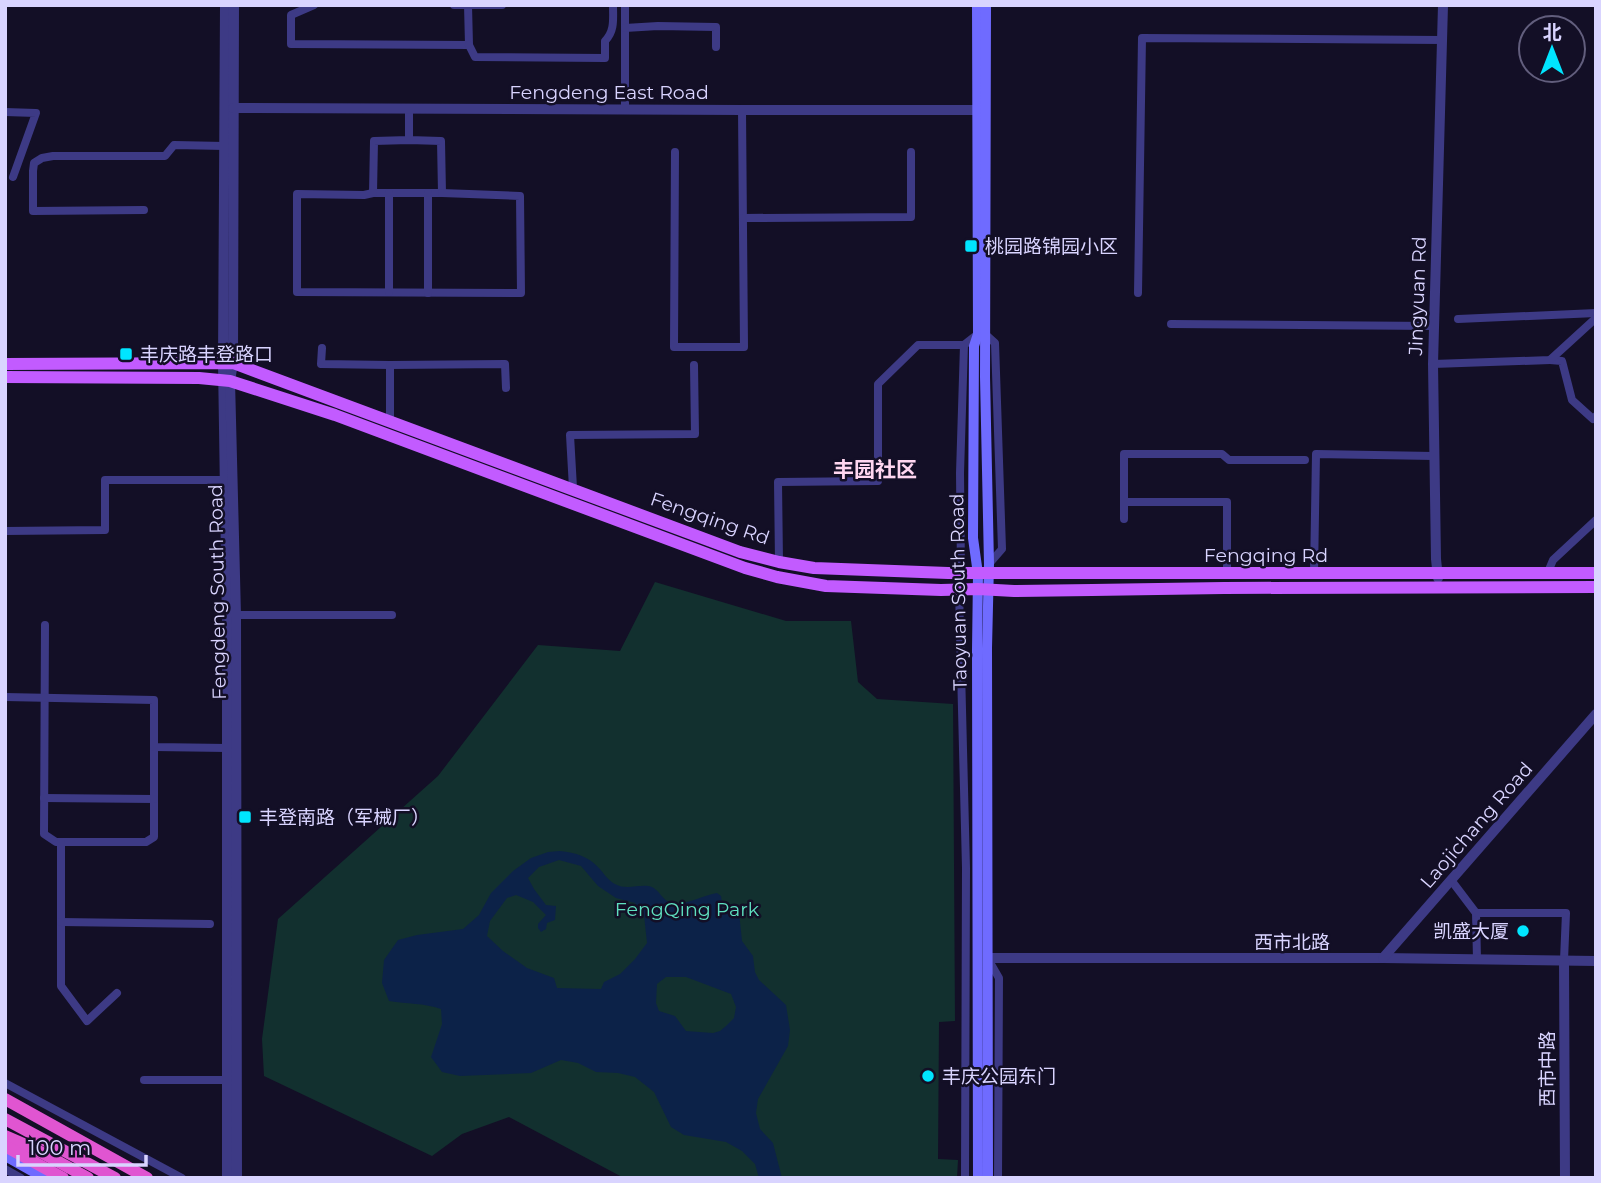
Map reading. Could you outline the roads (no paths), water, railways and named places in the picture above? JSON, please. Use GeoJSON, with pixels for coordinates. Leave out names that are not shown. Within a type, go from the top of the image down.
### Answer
{"type":"FeatureCollection","features":[{"type":"Feature","properties":{"kind":"highway"},"geometry":{"type":"LineString","coordinates":[[5,1099],[147,1178]]}},
{"type":"Feature","properties":{"kind":"highway"},"geometry":{"type":"LineString","coordinates":[[5,1119],[88,1178]]}},
{"type":"Feature","properties":{"kind":"highway"},"geometry":{"type":"LineString","coordinates":[[5,1136],[38,1144],[115,1178]]}},
{"type":"Feature","properties":{"kind":"highway"},"geometry":{"type":"LineString","coordinates":[[5,1146],[47,1174]]}},
{"type":"Feature","properties":{"kind":"highway"},"geometry":{"type":"LineString","coordinates":[[5,1154],[47,1174],[63,1178]]}},
{"type":"Feature","properties":{"kind":"main road","name":"Taoyuan South Road"},"geometry":{"type":"LineString","coordinates":[[977,5],[981,110],[982,334],[974,346],[973,538],[985,570],[978,1178]]}},
{"type":"Feature","properties":{"kind":"main road","name":"Taoyuan South Road"},"geometry":{"type":"LineString","coordinates":[[981,110],[986,5]]}},
{"type":"Feature","properties":{"kind":"main road","name":"Fengqing Rd"},"geometry":{"type":"LineString","coordinates":[[5,364],[228,363],[573,488],[740,552],[779,562],[828,569],[961,573],[985,570],[1314,574],[1596,587]]}},
{"type":"Feature","properties":{"kind":"main road","name":"Fengqing Rd"},"geometry":{"type":"LineString","coordinates":[[5,377],[199,377],[227,380],[335,415],[733,563],[777,577],[826,586],[959,590],[1224,588],[1439,580],[1548,572],[1596,573]]}},
{"type":"Feature","properties":{"kind":"main road","name":"Taoyuan South Road"},"geometry":{"type":"LineString","coordinates":[[983,589],[987,648],[988,1178]]}},
{"type":"Feature","properties":{"kind":"main road"},"geometry":{"type":"LineString","coordinates":[[5,1099],[154,1178]]}},
{"type":"Feature","properties":{"kind":"street","name":"Fengdeng South Road"},"geometry":{"type":"LineString","coordinates":[[225,5],[228,363]]}},
{"type":"Feature","properties":{"kind":"street","name":"Fengdeng South Road"},"geometry":{"type":"LineString","coordinates":[[227,1178],[228,748],[225,480],[234,5]]}},
{"type":"Feature","properties":{"kind":"street"},"geometry":{"type":"LineString","coordinates":[[314,5],[291,15],[291,44],[469,45]]}},
{"type":"Feature","properties":{"kind":"street"},"geometry":{"type":"LineString","coordinates":[[454,5],[502,5]]}},
{"type":"Feature","properties":{"kind":"street"},"geometry":{"type":"LineString","coordinates":[[468,5],[469,45],[475,57],[605,58],[605,41],[613,28],[613,5]]}},
{"type":"Feature","properties":{"kind":"street"},"geometry":{"type":"LineString","coordinates":[[625,5],[625,109]]}},
{"type":"Feature","properties":{"kind":"street","name":"Jingyuan Rd"},"geometry":{"type":"LineString","coordinates":[[1439,580],[1433,364],[1443,5]]}},
{"type":"Feature","properties":{"kind":"street"},"geometry":{"type":"LineString","coordinates":[[625,28],[716,27],[716,47]]}},
{"type":"Feature","properties":{"kind":"street"},"geometry":{"type":"LineString","coordinates":[[1138,293],[1142,38],[1442,40]]}},
{"type":"Feature","properties":{"kind":"street","name":"Fengdeng East Road"},"geometry":{"type":"LineString","coordinates":[[233,108],[981,110]]}},
{"type":"Feature","properties":{"kind":"street"},"geometry":{"type":"LineString","coordinates":[[408,140],[409,109]]}},
{"type":"Feature","properties":{"kind":"street"},"geometry":{"type":"LineString","coordinates":[[675,152],[674,347],[744,347],[742,110]]}},
{"type":"Feature","properties":{"kind":"street"},"geometry":{"type":"LineString","coordinates":[[5,112],[36,113],[13,177]]}},
{"type":"Feature","properties":{"kind":"street"},"geometry":{"type":"LineString","coordinates":[[373,193],[374,141],[408,140],[441,141],[442,193]]}},
{"type":"Feature","properties":{"kind":"street"},"geometry":{"type":"LineString","coordinates":[[144,210],[33,211],[34,163],[53,156],[164,156],[174,145],[225,146]]}},
{"type":"Feature","properties":{"kind":"street"},"geometry":{"type":"LineString","coordinates":[[743,218],[911,217],[911,152]]}},
{"type":"Feature","properties":{"kind":"street"},"geometry":{"type":"LineString","coordinates":[[373,193],[520,196],[521,293],[297,292],[297,194],[373,193]]}},
{"type":"Feature","properties":{"kind":"street"},"geometry":{"type":"LineString","coordinates":[[389,193],[389,292]]}},
{"type":"Feature","properties":{"kind":"street"},"geometry":{"type":"LineString","coordinates":[[428,193],[428,293]]}},
{"type":"Feature","properties":{"kind":"street"},"geometry":{"type":"LineString","coordinates":[[1458,319],[1596,315]]}},
{"type":"Feature","properties":{"kind":"street"},"geometry":{"type":"LineString","coordinates":[[1550,360],[1596,315]]}},
{"type":"Feature","properties":{"kind":"street"},"geometry":{"type":"LineString","coordinates":[[1171,324],[1434,326]]}},
{"type":"Feature","properties":{"kind":"street"},"geometry":{"type":"LineString","coordinates":[[779,562],[778,482],[878,481],[878,384],[918,345],[964,345],[982,334],[995,343],[1002,549],[985,570]]}},
{"type":"Feature","properties":{"kind":"street"},"geometry":{"type":"LineString","coordinates":[[964,345],[959,590],[966,868],[965,1178]]}},
{"type":"Feature","properties":{"kind":"street"},"geometry":{"type":"LineString","coordinates":[[322,348],[321,364],[505,364],[506,388]]}},
{"type":"Feature","properties":{"kind":"street"},"geometry":{"type":"LineString","coordinates":[[1433,364],[1562,361],[1572,400],[1593,419],[1596,416]]}},
{"type":"Feature","properties":{"kind":"street"},"geometry":{"type":"LineString","coordinates":[[390,365],[390,421]]}},
{"type":"Feature","properties":{"kind":"street"},"geometry":{"type":"LineString","coordinates":[[573,488],[570,435],[695,434],[695,365]]}},
{"type":"Feature","properties":{"kind":"street","name":"Fengdeng South Road"},"geometry":{"type":"LineString","coordinates":[[227,380],[236,615],[237,1178]]}},
{"type":"Feature","properties":{"kind":"street"},"geometry":{"type":"LineString","coordinates":[[1124,519],[1124,454],[1222,454],[1229,460],[1305,460]]}},
{"type":"Feature","properties":{"kind":"street"},"geometry":{"type":"LineString","coordinates":[[1314,574],[1316,454],[1434,456]]}},
{"type":"Feature","properties":{"kind":"street"},"geometry":{"type":"LineString","coordinates":[[5,531],[105,530],[105,480],[225,480]]}},
{"type":"Feature","properties":{"kind":"street"},"geometry":{"type":"LineString","coordinates":[[1124,502],[1227,502],[1227,574]]}},
{"type":"Feature","properties":{"kind":"street"},"geometry":{"type":"LineString","coordinates":[[1548,572],[1553,560],[1596,520]]}},
{"type":"Feature","properties":{"kind":"street"},"geometry":{"type":"LineString","coordinates":[[236,615],[393,615]]}},
{"type":"Feature","properties":{"kind":"street"},"geometry":{"type":"LineString","coordinates":[[5,697],[45,698],[154,700],[154,837],[146,842],[56,842],[44,834],[45,698],[45,625]]}},
{"type":"Feature","properties":{"kind":"street","name":"Laojichang Road"},"geometry":{"type":"LineString","coordinates":[[1383,958],[1596,714]]}},
{"type":"Feature","properties":{"kind":"street"},"geometry":{"type":"LineString","coordinates":[[155,747],[228,748]]}},
{"type":"Feature","properties":{"kind":"street"},"geometry":{"type":"LineString","coordinates":[[44,798],[154,799]]}},
{"type":"Feature","properties":{"kind":"street"},"geometry":{"type":"LineString","coordinates":[[61,842],[61,986],[87,1021],[117,993]]}},
{"type":"Feature","properties":{"kind":"street"},"geometry":{"type":"LineString","coordinates":[[1451,880],[1476,913],[1477,960]]}},
{"type":"Feature","properties":{"kind":"street"},"geometry":{"type":"LineString","coordinates":[[1476,913],[1566,913],[1564,960]]}},
{"type":"Feature","properties":{"kind":"street"},"geometry":{"type":"LineString","coordinates":[[61,922],[210,924]]}},
{"type":"Feature","properties":{"kind":"street"},"geometry":{"type":"LineString","coordinates":[[988,958],[999,978],[998,1178]]}},
{"type":"Feature","properties":{"kind":"street","name":"西市北路"},"geometry":{"type":"LineString","coordinates":[[988,958],[1596,961]]}},
{"type":"Feature","properties":{"kind":"street","name":"西市中路"},"geometry":{"type":"LineString","coordinates":[[1564,960],[1565,1178]]}},
{"type":"Feature","properties":{"kind":"street"},"geometry":{"type":"LineString","coordinates":[[144,1080],[227,1080]]}},
{"type":"Feature","properties":{"kind":"street"},"geometry":{"type":"LineString","coordinates":[[5,1083],[182,1178]]}},
{"type":"Feature","properties":{"kind":"street"},"geometry":{"type":"LineString","coordinates":[[5,1169],[21,1178]]}},
{"type":"Feature","properties":{"kind":"water"},"geometry":{"type":"Polygon","coordinates":[[[560,851],[581,856],[595,864],[615,884],[623,887],[652,887],[670,903],[684,903],[717,893],[721,896],[723,909],[735,909],[739,912],[742,941],[753,956],[759,980],[786,1005],[790,1030],[788,1046],[758,1099],[756,1113],[760,1129],[773,1143],[782,1178],[759,1178],[755,1164],[742,1151],[726,1142],[684,1135],[671,1127],[654,1092],[635,1077],[596,1072],[578,1063],[561,1060],[531,1073],[460,1076],[442,1072],[431,1057],[442,1024],[441,1009],[389,1001],[382,983],[384,960],[398,940],[463,929],[479,915],[491,893],[513,871],[531,858],[560,851]],[[559,860],[539,867],[528,878],[546,905],[556,906],[555,920],[547,923],[546,929],[541,932],[538,924],[546,915],[533,902],[516,895],[507,898],[490,921],[487,936],[527,968],[554,978],[557,988],[601,989],[604,982],[620,974],[635,959],[647,943],[644,915],[635,903],[616,898],[598,886],[581,866],[559,860]],[[666,977],[657,984],[656,1003],[659,1011],[675,1016],[686,1031],[713,1033],[720,1031],[734,1018],[736,1007],[731,994],[686,977],[666,977]]]}},
{"type":"Feature","properties":{"kind":"place","name":"桃园路锦园小区"},"geometry":{"type":"Point","coordinates":[971,246]}},
{"type":"Feature","properties":{"kind":"place","name":"丰庆路丰登路口"},"geometry":{"type":"Point","coordinates":[126,354]}},
{"type":"Feature","properties":{"kind":"place","name":"丰登南路（军械厂）"},"geometry":{"type":"Point","coordinates":[245,817]}},
{"type":"Feature","properties":{"kind":"place","name":"凯盛大厦"},"geometry":{"type":"Point","coordinates":[1523,931]}},
{"type":"Feature","properties":{"kind":"place","name":"丰庆公园东门"},"geometry":{"type":"Point","coordinates":[928,1076]}},
{"type":"Feature","properties":{"kind":"district","name":"丰园社区"},"geometry":{"type":"Point","coordinates":[875,470]}},
{"type":"Feature","properties":{"kind":"park label","name":"FengQing Park"},"geometry":{"type":"Point","coordinates":[687,909]}}]}
